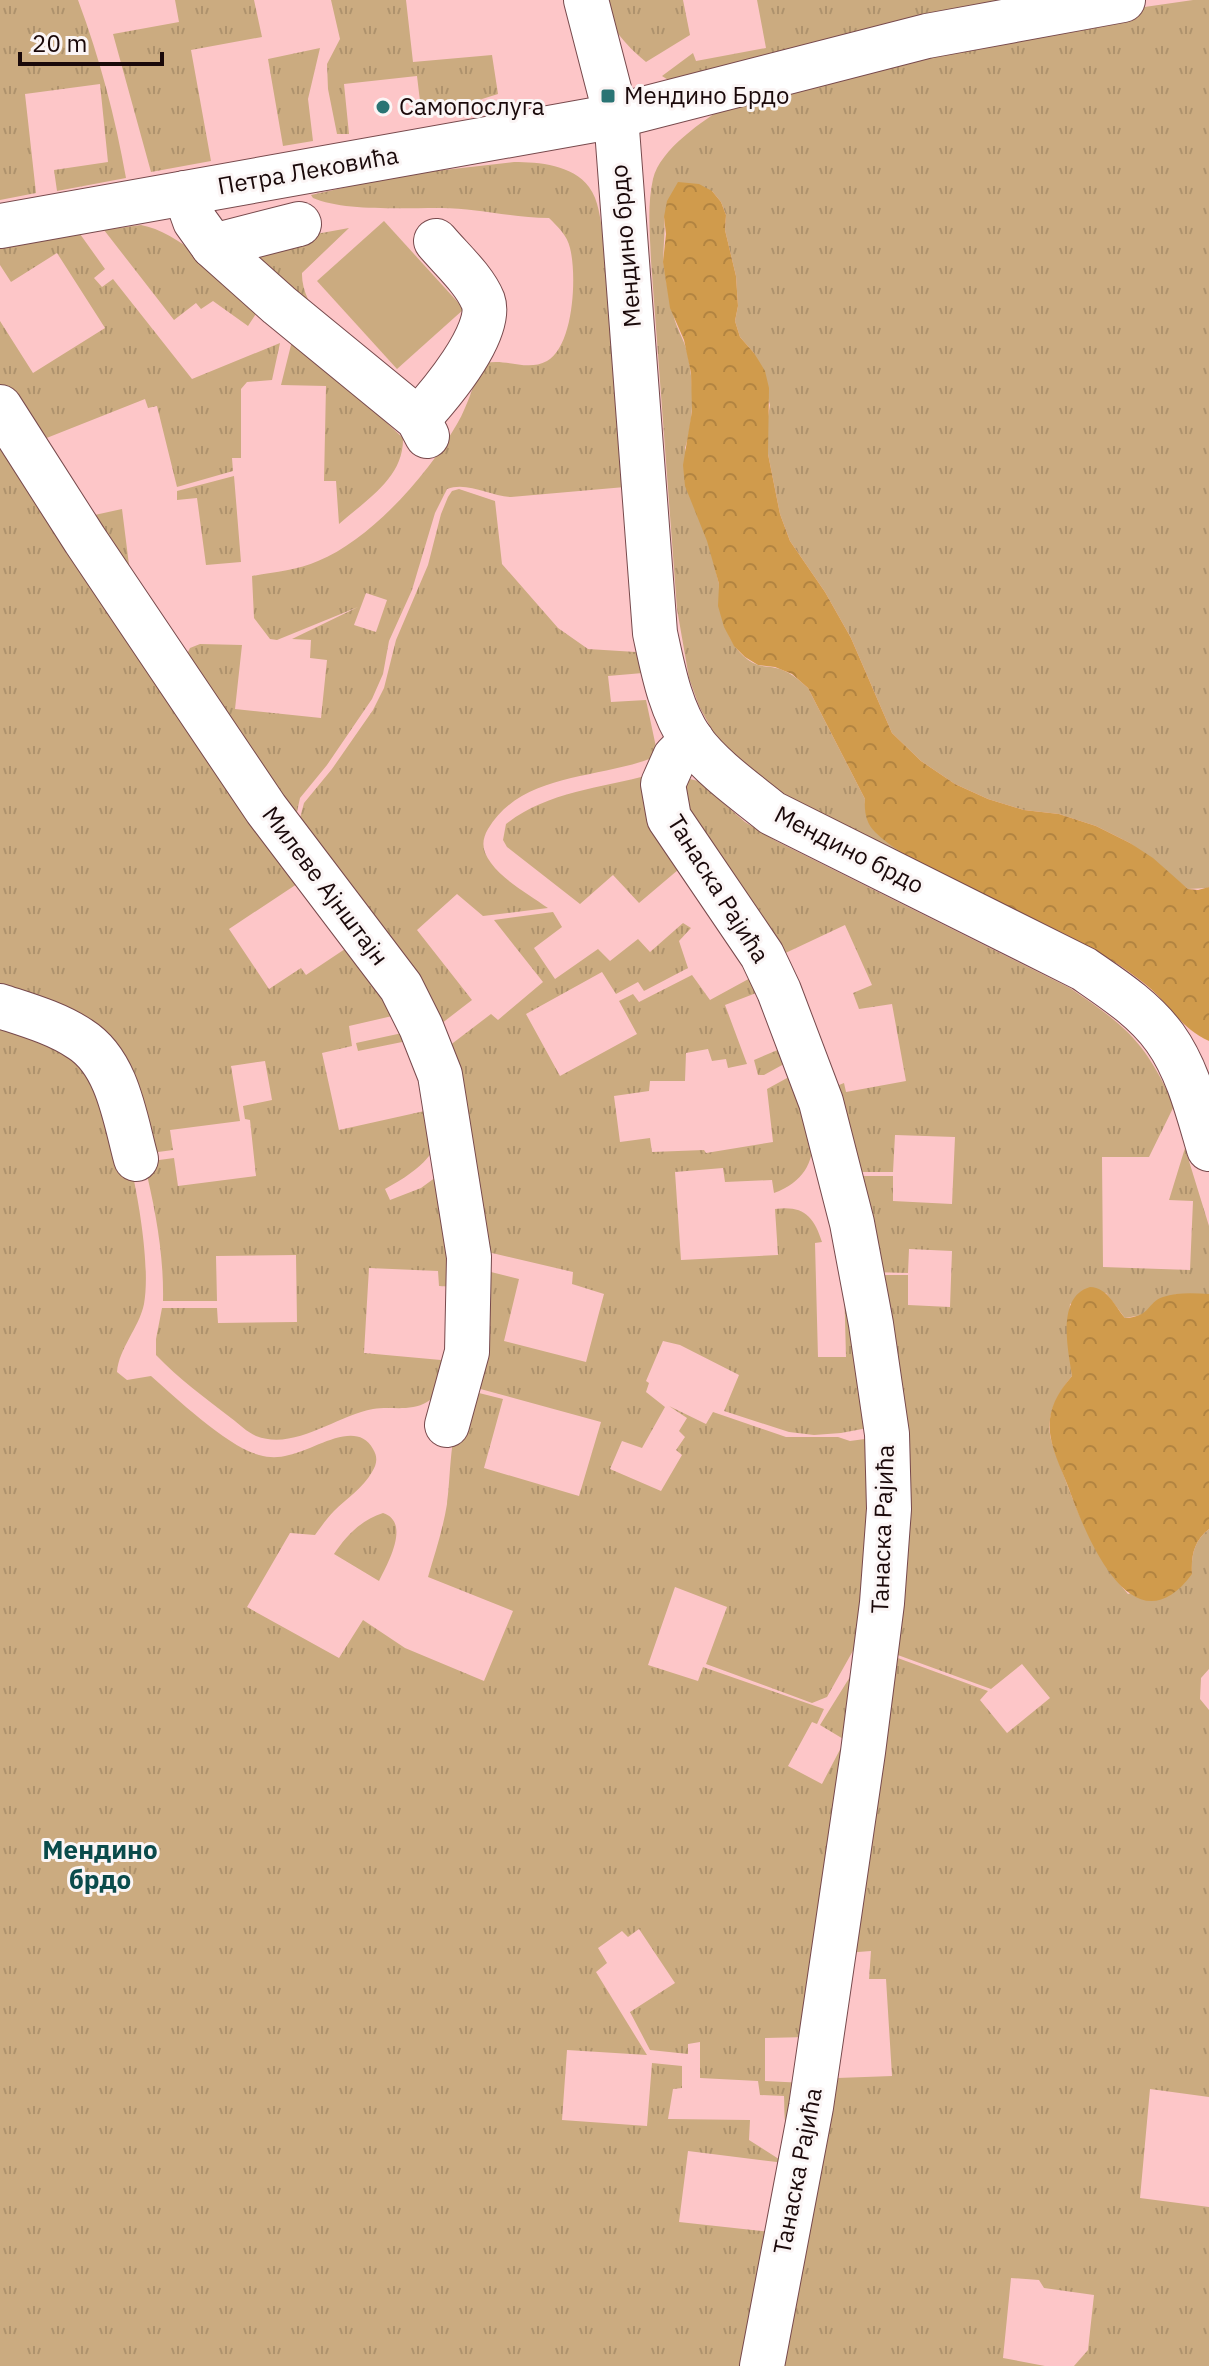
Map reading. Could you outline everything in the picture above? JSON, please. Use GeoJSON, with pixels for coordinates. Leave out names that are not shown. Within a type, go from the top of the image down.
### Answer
{"type":"FeatureCollection","features":[{"type":"Feature","properties":{"kind":"street","name":"Мендино брдо"},"geometry":{"type":"LineString","coordinates":[[586,0],[616,116],[655,633],[668,691],[692,740],[730,780],[772,813],[1084,969],[1128,1000],[1165,1038],[1190,1088],[1209,1149]]}},
{"type":"Feature","properties":{"kind":"street","name":"Петра Лековића"},"geometry":{"type":"LineString","coordinates":[[0,226],[616,116],[927,36],[1123,0]]}},
{"type":"Feature","properties":{"kind":"street"},"geometry":{"type":"LineString","coordinates":[[185,193],[195,221],[213,246],[422,428],[484,320],[484,308],[477,291],[436,241]]}},
{"type":"Feature","properties":{"kind":"street"},"geometry":{"type":"LineString","coordinates":[[213,246],[299,224]]}},
{"type":"Feature","properties":{"kind":"street","name":"Милеве Ајнштајн"},"geometry":{"type":"LineString","coordinates":[[0,407],[85,540],[266,809],[401,987],[421,1027],[440,1075],[469,1257],[467,1352],[447,1425]]}},
{"type":"Feature","properties":{"kind":"street","name":"Танаска Рајића"},"geometry":{"type":"LineString","coordinates":[[692,740],[675,757],[663,784],[669,818],[762,955],[821,1102],[852,1223],[887,1434],[889,1509],[884,1588],[863,1752],[811,2107],[762,2366]]}},
{"type":"Feature","properties":{"kind":"street"},"geometry":{"type":"LineString","coordinates":[[0,1006],[66,1031],[98,1055],[114,1083],[136,1159]]}},
{"type":"Feature","properties":{"kind":"green space"},"geometry":{"type":"Polygon","coordinates":[[[0,0],[78,0],[106,88],[126,178],[57,191],[54,170],[108,162],[100,84],[25,94],[36,193],[0,200],[0,0]]]}},
{"type":"Feature","properties":{"kind":"green space"},"geometry":{"type":"Polygon","coordinates":[[[175,0],[254,0],[262,37],[191,50],[211,161],[151,172],[113,34],[179,22],[175,0]]]}},
{"type":"Feature","properties":{"kind":"green space"},"geometry":{"type":"Polygon","coordinates":[[[331,0],[406,0],[413,62],[492,55],[498,94],[422,118],[417,76],[344,84],[349,134],[337,134],[328,89],[327,64],[340,39],[331,0]]]}},
{"type":"Feature","properties":{"kind":"green space"},"geometry":{"type":"Polygon","coordinates":[[[598,0],[683,0],[690,35],[646,62],[618,34],[598,0]]]}},
{"type":"Feature","properties":{"kind":"green space"},"geometry":{"type":"Polygon","coordinates":[[[757,0],[1056,0],[676,85],[662,76],[693,53],[696,61],[766,48],[757,0]]]}},
{"type":"Feature","properties":{"kind":"green space"},"geometry":{"type":"Polygon","coordinates":[[[1209,0],[1207,888],[1188,889],[1130,843],[1096,826],[1059,814],[1024,810],[988,799],[955,784],[921,761],[892,733],[851,638],[825,592],[790,541],[780,514],[768,454],[770,405],[754,353],[740,337],[735,321],[738,306],[736,276],[721,202],[712,191],[664,217],[666,281],[675,321],[687,352],[691,379],[691,415],[685,448],[719,584],[720,607],[727,631],[739,652],[748,660],[785,671],[808,688],[865,799],[868,819],[879,834],[911,858],[783,796],[717,739],[699,706],[689,678],[677,609],[651,261],[649,209],[653,179],[673,146],[728,105],[1103,13],[1209,0]]]}},
{"type":"Feature","properties":{"kind":"green space"},"geometry":{"type":"Polygon","coordinates":[[[320,48],[308,99],[313,141],[283,146],[268,59],[320,48]]]}},
{"type":"Feature","properties":{"kind":"green space"},"geometry":{"type":"Polygon","coordinates":[[[514,162],[534,163],[565,169],[589,187],[597,204],[603,235],[625,487],[511,497],[471,488],[447,489],[435,513],[412,590],[389,641],[383,674],[372,699],[327,765],[300,798],[295,821],[186,656],[190,648],[200,644],[242,645],[235,709],[321,718],[327,660],[310,658],[311,640],[292,639],[358,607],[277,640],[270,639],[254,618],[252,576],[294,569],[318,561],[359,537],[397,503],[431,463],[461,416],[486,363],[532,365],[547,361],[563,341],[571,309],[573,275],[570,248],[564,235],[549,218],[450,208],[356,207],[325,202],[311,195],[400,175],[514,162]],[[366,593],[354,625],[376,632],[387,600],[366,593]]]}},
{"type":"Feature","properties":{"kind":"green space"},"geometry":{"type":"Polygon","coordinates":[[[678,182],[699,184],[712,191],[721,202],[736,276],[738,306],[735,321],[740,337],[765,371],[769,388],[768,454],[780,514],[790,541],[825,592],[851,638],[892,733],[921,761],[955,784],[988,799],[1024,810],[1059,814],[1096,826],[1153,858],[1188,889],[1209,887],[1209,1041],[1178,1018],[1134,975],[1097,951],[933,870],[887,842],[870,825],[865,812],[865,799],[808,688],[792,674],[775,667],[758,665],[734,646],[718,606],[719,584],[707,541],[685,486],[683,465],[692,411],[691,373],[684,340],[670,308],[663,262],[667,201],[678,182]]]}},
{"type":"Feature","properties":{"kind":"green space"},"geometry":{"type":"Polygon","coordinates":[[[384,221],[464,309],[397,369],[317,281],[384,221]]]}},
{"type":"Feature","properties":{"kind":"green space"},"geometry":{"type":"Polygon","coordinates":[[[141,225],[156,229],[187,247],[261,306],[248,326],[213,301],[201,309],[196,303],[174,320],[104,230],[141,225]]]}},
{"type":"Feature","properties":{"kind":"green space"},"geometry":{"type":"Polygon","coordinates":[[[349,228],[302,273],[303,286],[314,311],[333,334],[367,359],[404,378],[412,390],[403,395],[355,360],[228,250],[349,228]]]}},
{"type":"Feature","properties":{"kind":"green space"},"geometry":{"type":"Polygon","coordinates":[[[80,234],[105,269],[94,278],[102,287],[113,279],[192,379],[280,343],[272,380],[247,382],[241,389],[241,458],[232,458],[233,471],[177,487],[157,406],[148,408],[145,399],[34,443],[0,385],[0,321],[33,373],[105,328],[57,253],[11,282],[0,265],[0,248],[80,234]]]}},
{"type":"Feature","properties":{"kind":"green space"},"geometry":{"type":"Polygon","coordinates":[[[297,339],[403,438],[397,465],[382,487],[339,524],[336,481],[324,481],[326,386],[281,385],[291,345],[297,339]]]}},
{"type":"Feature","properties":{"kind":"green space"},"geometry":{"type":"Polygon","coordinates":[[[0,430],[50,515],[163,670],[212,749],[303,880],[229,929],[269,989],[301,968],[306,975],[354,943],[393,995],[401,1014],[349,1026],[352,1046],[322,1053],[339,1130],[429,1110],[412,1040],[358,1051],[356,1043],[407,1032],[420,1048],[439,1110],[438,1141],[420,1165],[385,1189],[390,1200],[421,1188],[447,1169],[455,1221],[458,1287],[439,1286],[438,1271],[369,1268],[364,1353],[452,1361],[440,1389],[421,1405],[373,1409],[300,1436],[271,1439],[246,1430],[165,1364],[156,1355],[162,1308],[217,1308],[218,1323],[297,1322],[296,1255],[216,1256],[217,1301],[163,1301],[158,1231],[144,1162],[174,1158],[178,1186],[256,1176],[250,1120],[245,1119],[243,1106],[272,1100],[265,1061],[231,1066],[240,1121],[170,1130],[173,1150],[143,1154],[125,1087],[110,1056],[99,1043],[87,1031],[69,1021],[0,997],[0,430]]]}},
{"type":"Feature","properties":{"kind":"green space"},"geometry":{"type":"Polygon","coordinates":[[[234,476],[241,562],[206,565],[197,498],[177,500],[177,491],[234,476]]]}},
{"type":"Feature","properties":{"kind":"green space"},"geometry":{"type":"Polygon","coordinates":[[[459,489],[495,501],[502,564],[558,628],[588,649],[636,652],[643,673],[608,676],[611,702],[646,700],[656,747],[652,758],[540,787],[502,811],[484,838],[486,854],[496,870],[548,908],[483,916],[457,894],[417,930],[472,1000],[437,1027],[300,818],[304,803],[332,769],[373,710],[384,688],[396,640],[428,565],[441,514],[452,491],[459,489]]]}},
{"type":"Feature","properties":{"kind":"green space"},"geometry":{"type":"Polygon","coordinates":[[[122,509],[130,573],[81,518],[122,509]]]}},
{"type":"Feature","properties":{"kind":"green space"},"geometry":{"type":"Polygon","coordinates":[[[649,775],[685,864],[639,903],[613,875],[580,904],[507,847],[503,840],[506,824],[538,805],[574,792],[649,775]]]}},
{"type":"Feature","properties":{"kind":"green space"},"geometry":{"type":"Polygon","coordinates":[[[686,778],[698,781],[745,822],[776,841],[1070,988],[1106,1013],[1132,1037],[1154,1066],[1174,1106],[1149,1157],[1102,1157],[1103,1267],[1190,1270],[1193,1201],[1169,1200],[1185,1148],[1209,1226],[1209,1294],[1176,1294],[1142,1315],[1125,1318],[1106,1293],[1070,1304],[1068,1332],[1072,1376],[1055,1402],[1049,1426],[1055,1451],[1081,1519],[1106,1565],[1128,1594],[1192,1574],[1194,1549],[1209,1529],[1209,1669],[1201,1678],[1200,1699],[1209,1710],[1209,2097],[1150,2089],[1140,2198],[1209,2207],[1209,2366],[1074,2366],[1088,2350],[1094,2295],[1044,2288],[1039,2280],[1011,2278],[1003,2358],[1045,2366],[770,2366],[837,2078],[892,2076],[886,1979],[869,1979],[871,1951],[845,1953],[884,1653],[988,1691],[980,1700],[1007,1733],[1050,1698],[1022,1664],[991,1689],[884,1650],[871,1275],[908,1275],[908,1305],[950,1307],[952,1251],[909,1249],[908,1273],[870,1272],[849,1176],[893,1176],[893,1201],[952,1204],[955,1137],[895,1135],[893,1172],[848,1172],[829,1089],[844,1083],[846,1092],[906,1081],[892,1004],[859,1009],[853,993],[872,985],[845,925],[777,957],[675,787],[686,778]]]}},
{"type":"Feature","properties":{"kind":"green space"},"geometry":{"type":"Polygon","coordinates":[[[553,912],[562,927],[534,948],[555,979],[598,949],[610,961],[638,939],[650,952],[683,923],[691,928],[679,941],[688,968],[644,991],[638,982],[616,994],[602,972],[526,1014],[560,1076],[637,1034],[619,1001],[633,994],[639,1002],[692,975],[710,1000],[754,976],[736,945],[757,968],[778,1013],[793,1059],[764,1075],[758,1075],[754,1060],[787,1046],[764,990],[725,1005],[747,1064],[728,1068],[726,1059],[712,1061],[708,1049],[686,1053],[685,1081],[650,1081],[649,1091],[614,1096],[620,1142],[650,1138],[652,1152],[704,1150],[706,1153],[773,1142],[767,1089],[798,1072],[812,1125],[811,1157],[804,1171],[792,1183],[774,1193],[772,1180],[725,1182],[723,1168],[675,1172],[681,1260],[778,1255],[775,1209],[793,1209],[806,1214],[822,1242],[815,1243],[818,1357],[846,1357],[843,1244],[838,1242],[819,1187],[823,1179],[830,1179],[836,1192],[869,1348],[877,1415],[873,1427],[814,1435],[789,1432],[724,1411],[739,1375],[680,1345],[663,1341],[646,1381],[649,1383],[646,1392],[665,1407],[642,1448],[622,1441],[610,1469],[661,1491],[682,1455],[676,1450],[685,1437],[679,1431],[687,1418],[669,1406],[706,1424],[713,1412],[786,1437],[838,1437],[850,1441],[872,1438],[880,1443],[884,1451],[880,1541],[868,1624],[827,1697],[812,1703],[706,1664],[727,1607],[675,1587],[648,1665],[698,1681],[703,1667],[824,1709],[817,1724],[812,1722],[788,1766],[822,1784],[845,1740],[820,1725],[853,1672],[864,1661],[808,2070],[808,2037],[765,2038],[765,2081],[805,2083],[796,2143],[786,2127],[784,2096],[760,2095],[758,2081],[700,2078],[700,2042],[688,2044],[688,2054],[650,2050],[630,2012],[675,1983],[639,1929],[628,1937],[622,1931],[598,1948],[607,1963],[596,1972],[647,2055],[567,2050],[562,2120],[647,2126],[652,2063],[682,2066],[682,2088],[673,2089],[668,2119],[750,2120],[749,2140],[785,2163],[688,2151],[679,2222],[780,2233],[754,2366],[0,2366],[0,1015],[55,1035],[75,1046],[101,1074],[116,1109],[137,1195],[146,1282],[144,1304],[121,1355],[117,1372],[127,1380],[151,1376],[218,1432],[259,1455],[285,1456],[345,1436],[365,1440],[375,1452],[376,1463],[368,1478],[331,1514],[315,1535],[290,1533],[247,1607],[339,1658],[363,1620],[405,1648],[484,1681],[513,1611],[428,1577],[445,1513],[460,1413],[475,1392],[503,1399],[484,1468],[579,1496],[601,1422],[473,1387],[479,1332],[479,1269],[519,1279],[504,1341],[586,1362],[604,1294],[572,1284],[573,1272],[479,1250],[470,1165],[449,1046],[491,1014],[498,1020],[543,982],[494,920],[553,912]]]}},
{"type":"Feature","properties":{"kind":"green space"},"geometry":{"type":"Polygon","coordinates":[[[1090,1287],[1102,1290],[1125,1318],[1140,1315],[1158,1299],[1168,1295],[1209,1294],[1209,1529],[1194,1549],[1192,1574],[1170,1595],[1150,1601],[1132,1595],[1100,1558],[1055,1455],[1051,1437],[1053,1407],[1072,1376],[1067,1339],[1068,1312],[1079,1293],[1090,1287]]]}},
{"type":"Feature","properties":{"kind":"green space"},"geometry":{"type":"Polygon","coordinates":[[[383,1513],[391,1518],[396,1534],[392,1554],[379,1581],[334,1554],[355,1529],[383,1513]]]}},
{"type":"Feature","properties":{"kind":"place","name":"Мендино Брдо"},"geometry":{"type":"Point","coordinates":[608,96]}},
{"type":"Feature","properties":{"kind":"place","name":"Самопослуга"},"geometry":{"type":"Point","coordinates":[383,107]}},
{"type":"Feature","properties":{"kind":"district","name":"Мендино брдо"},"geometry":{"type":"Point","coordinates":[100,1865]}}]}
